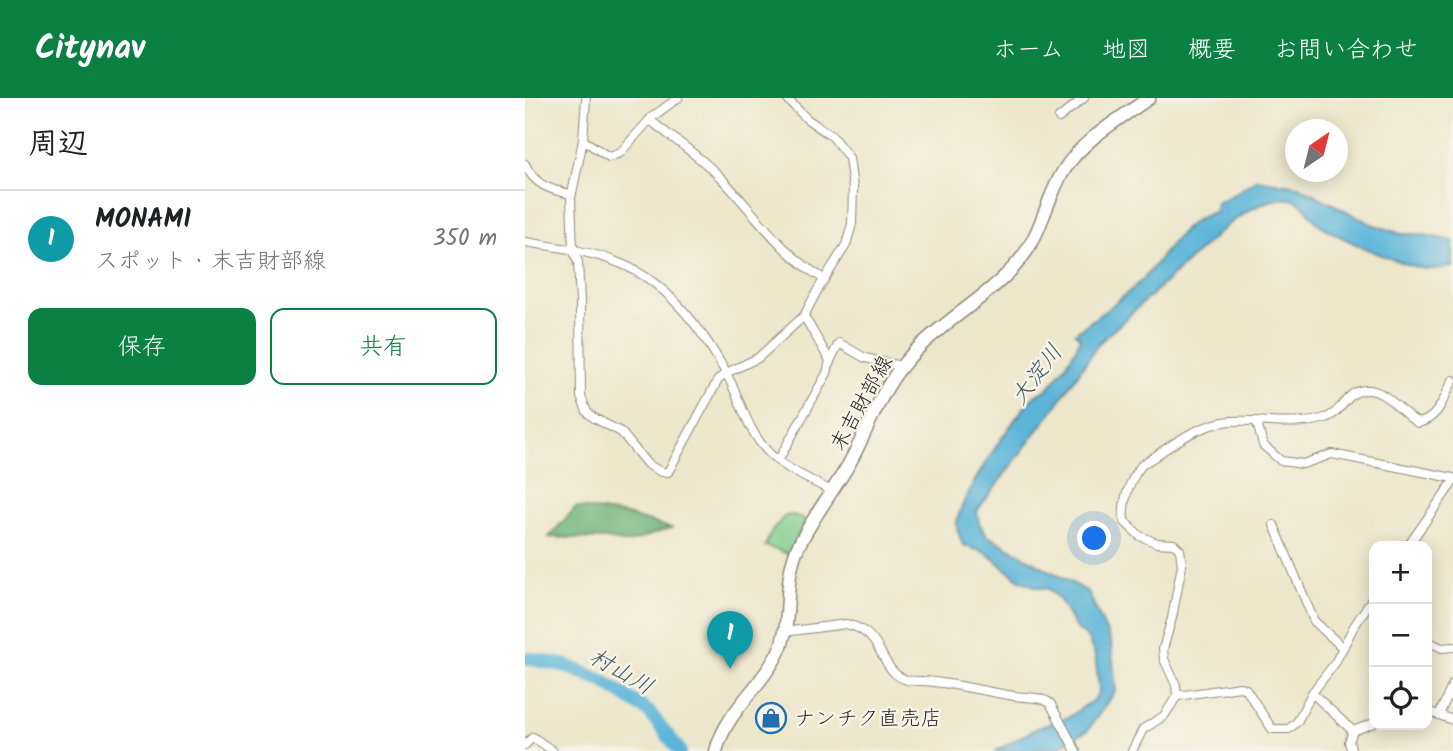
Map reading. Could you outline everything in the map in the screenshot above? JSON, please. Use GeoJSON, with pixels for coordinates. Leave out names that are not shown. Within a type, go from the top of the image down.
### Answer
{"type":"FeatureCollection","features":[{"type":"Feature","properties":{"kind":"main road","name":"末吉財部線"},"geometry":{"type":"LineString","coordinates":[[716,751],[734,711],[777,655],[784,632],[787,581],[791,564],[806,532],[833,492],[901,366],[1014,267],[1038,232],[1059,179],[1072,158],[1092,139],[1149,98]]}},
{"type":"Feature","properties":{"kind":"street"},"geometry":{"type":"LineString","coordinates":[[586,98],[583,140],[571,194],[573,250],[577,262],[580,301],[581,397],[594,418],[626,436],[647,464],[661,472],[668,472],[717,380],[758,358],[804,316],[846,245],[852,224],[853,188],[849,158],[832,136],[807,119],[786,98]]}},
{"type":"Feature","properties":{"kind":"street"},"geometry":{"type":"LineString","coordinates":[[583,140],[609,157],[620,153],[650,120],[678,98]]}},
{"type":"Feature","properties":{"kind":"street"},"geometry":{"type":"LineString","coordinates":[[1059,118],[1084,98]]}},
{"type":"Feature","properties":{"kind":"street"},"geometry":{"type":"LineString","coordinates":[[650,120],[720,177],[800,264],[824,279]]}},
{"type":"Feature","properties":{"kind":"street"},"geometry":{"type":"LineString","coordinates":[[525,164],[533,180],[542,186],[571,194]]}},
{"type":"Feature","properties":{"kind":"street"},"geometry":{"type":"LineString","coordinates":[[525,242],[614,260],[631,268],[665,292],[688,317],[726,373],[752,432],[779,461],[833,492]]}},
{"type":"Feature","properties":{"kind":"street"},"geometry":{"type":"LineString","coordinates":[[804,316],[830,361]]}},
{"type":"Feature","properties":{"kind":"street"},"geometry":{"type":"LineString","coordinates":[[779,461],[827,373],[839,343],[865,358],[901,366]]}},
{"type":"Feature","properties":{"kind":"street"},"geometry":{"type":"LineString","coordinates":[[1132,751],[1143,729],[1164,716],[1177,696],[1176,685],[1164,659],[1163,649],[1182,565],[1180,550],[1174,544],[1157,543],[1132,529],[1124,521],[1125,499],[1142,465],[1199,428],[1231,421],[1295,424],[1324,418],[1336,413],[1352,394],[1359,390],[1381,394],[1418,423],[1427,421],[1434,417],[1453,380]]}},
{"type":"Feature","properties":{"kind":"street"},"geometry":{"type":"LineString","coordinates":[[1257,423],[1263,445],[1281,461],[1303,464],[1332,454],[1453,480],[1411,541]]}},
{"type":"Feature","properties":{"kind":"street"},"geometry":{"type":"LineString","coordinates":[[1275,525],[1314,621],[1343,648]]}},
{"type":"Feature","properties":{"kind":"street"},"geometry":{"type":"LineString","coordinates":[[1177,696],[1240,687],[1246,690],[1272,729],[1289,729],[1297,722],[1312,693],[1369,611]]}},
{"type":"Feature","properties":{"kind":"street"},"geometry":{"type":"LineString","coordinates":[[784,632],[846,624],[856,626],[868,632],[876,641],[892,671],[908,680],[925,680],[1043,699],[1050,703],[1076,750]]}},
{"type":"Feature","properties":{"kind":"street"},"geometry":{"type":"LineString","coordinates":[[1432,643],[1442,648],[1453,647]]}},
{"type":"Feature","properties":{"kind":"street"},"geometry":{"type":"LineString","coordinates":[[1439,715],[1453,684]]}},
{"type":"Feature","properties":{"kind":"street"},"geometry":{"type":"LineString","coordinates":[[1312,693],[1353,732]]}},
{"type":"Feature","properties":{"kind":"street"},"geometry":{"type":"LineString","coordinates":[[1432,712],[1453,720]]}},
{"type":"Feature","properties":{"kind":"street"},"geometry":{"type":"LineString","coordinates":[[1352,751],[1349,742],[1353,732],[1369,725]]}},
{"type":"Feature","properties":{"kind":"street"},"geometry":{"type":"LineString","coordinates":[[525,745],[533,737],[553,751]]}},
{"type":"Feature","properties":{"kind":"green space"},"geometry":{"type":"Polygon","coordinates":[[[576,507],[626,515],[671,528],[628,543],[606,539],[549,537],[576,507]]]}},
{"type":"Feature","properties":{"kind":"green space"},"geometry":{"type":"Polygon","coordinates":[[[794,515],[806,521],[789,554],[765,546],[773,529],[785,516],[794,515]]]}},
{"type":"Feature","properties":{"kind":"water"},"geometry":{"type":"Polygon","coordinates":[[[1257,179],[1298,186],[1371,224],[1401,234],[1419,234],[1453,241],[1453,267],[1426,269],[1386,257],[1327,229],[1296,201],[1274,200],[1257,206],[1227,225],[1099,343],[1056,406],[977,511],[979,523],[986,535],[1088,592],[1111,642],[1116,690],[1087,731],[1054,749],[1044,747],[1037,751],[996,751],[1037,728],[1069,717],[1096,698],[1099,689],[1095,655],[1087,637],[1075,627],[1060,600],[1049,589],[1018,579],[986,553],[963,545],[957,525],[967,497],[989,458],[1026,405],[1044,391],[1065,367],[1080,338],[1075,333],[1136,286],[1184,230],[1203,216],[1215,212],[1216,202],[1233,195],[1257,179]]]}},
{"type":"Feature","properties":{"kind":"waterway","name":"村山川"},"geometry":{"type":"LineString","coordinates":[[525,658],[564,665],[603,681],[649,712],[680,751]]}},
{"type":"Feature","properties":{"kind":"place","name":"MONAMI"},"geometry":{"type":"Point","coordinates":[730,669]}},
{"type":"Feature","properties":{"kind":"place","name":"ナンチク直売店"},"geometry":{"type":"Point","coordinates":[771,718]}},
{"type":"Feature","properties":{"kind":"water label","name":"大淀川"},"geometry":{"type":"Point","coordinates":[1036,374]}}]}
